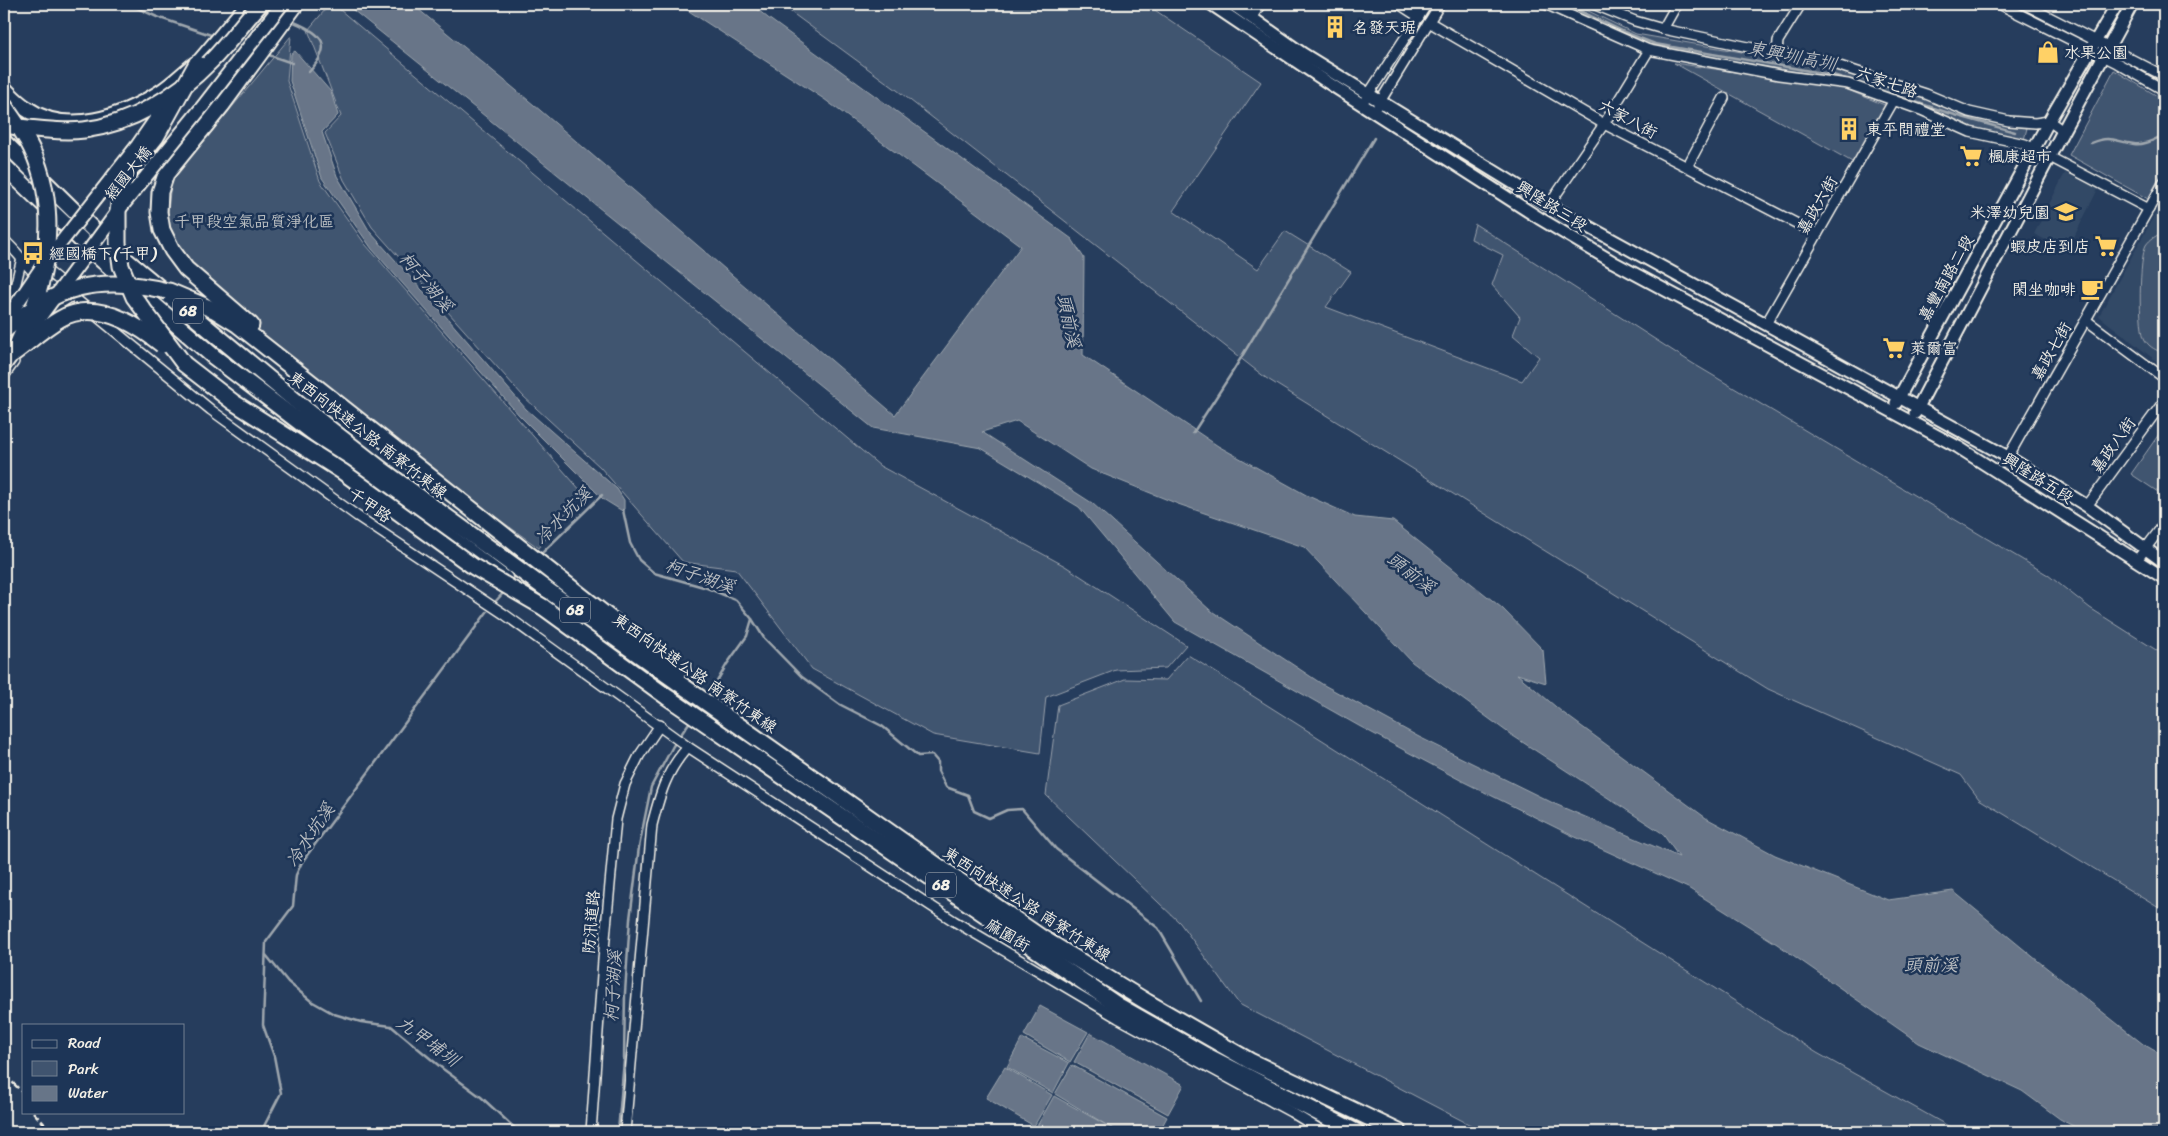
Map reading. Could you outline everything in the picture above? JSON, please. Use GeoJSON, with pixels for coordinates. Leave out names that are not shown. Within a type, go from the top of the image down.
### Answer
{"type":"FeatureCollection","features":[{"type":"Feature","properties":{"kind":"highway"},"geometry":{"type":"LineString","coordinates":[[4,125],[30,129],[83,130],[130,118],[172,95],[209,63],[260,4]]}},
{"type":"Feature","properties":{"kind":"highway"},"geometry":{"type":"LineString","coordinates":[[296,4],[222,106],[166,174],[160,192],[159,212],[162,230],[172,250],[186,269],[287,356],[318,387]]}},
{"type":"Feature","properties":{"kind":"highway"},"geometry":{"type":"LineString","coordinates":[[4,89],[27,110],[43,118],[64,123],[84,124],[109,118],[161,92],[197,63]]}},
{"type":"Feature","properties":{"kind":"highway"},"geometry":{"type":"LineString","coordinates":[[184,364],[134,297],[127,282],[118,243],[118,211],[125,176],[156,137],[197,63]]}},
{"type":"Feature","properties":{"kind":"highway"},"geometry":{"type":"LineString","coordinates":[[4,104],[27,141],[40,172],[47,201],[49,242],[36,297],[8,360]]}},
{"type":"Feature","properties":{"kind":"highway","name":"東西向快速公路 南寮竹東線"},"geometry":{"type":"LineString","coordinates":[[4,142],[115,251],[377,475],[543,608],[666,697],[1117,1005],[1205,1055],[1356,1132]]}},
{"type":"Feature","properties":{"kind":"highway","name":"東西向快速公路 南寮竹東線"},"geometry":{"type":"LineString","coordinates":[[4,166],[101,259],[180,329],[377,475],[550,592],[1042,938],[1146,1002],[1250,1062],[1399,1132]]}},
{"type":"Feature","properties":{"kind":"highway"},"geometry":{"type":"LineString","coordinates":[[4,332],[38,304],[67,290],[95,284],[120,283],[144,285],[190,298],[214,310],[238,325],[318,387],[715,701],[772,749]]}},
{"type":"Feature","properties":{"kind":"highway"},"geometry":{"type":"LineString","coordinates":[[8,360],[62,318],[82,313],[104,313],[123,318],[143,330],[233,402],[343,472],[474,567],[543,608]]}},
{"type":"Feature","properties":{"kind":"main road","name":"經國大橋"},"geometry":{"type":"LineString","coordinates":[[4,319],[44,264],[137,146],[197,63],[247,4]]}},
{"type":"Feature","properties":{"kind":"main road","name":"經國大橋"},"geometry":{"type":"LineString","coordinates":[[8,360],[118,211],[282,4]]}},
{"type":"Feature","properties":{"kind":"street","name":"興隆路三段"},"geometry":{"type":"LineString","coordinates":[[1211,4],[1365,99],[1539,218],[1614,262],[1891,411]]}},
{"type":"Feature","properties":{"kind":"street","name":"興隆路三段"},"geometry":{"type":"LineString","coordinates":[[1232,4],[1365,99]]}},
{"type":"Feature","properties":{"kind":"street"},"geometry":{"type":"LineString","coordinates":[[1251,18],[1261,4]]}},
{"type":"Feature","properties":{"kind":"street"},"geometry":{"type":"LineString","coordinates":[[1399,4],[1419,16]]}},
{"type":"Feature","properties":{"kind":"street"},"geometry":{"type":"LineString","coordinates":[[1365,99],[1427,4]]}},
{"type":"Feature","properties":{"kind":"street"},"geometry":{"type":"LineString","coordinates":[[1377,107],[1440,4]]}},
{"type":"Feature","properties":{"kind":"street","name":"六家七路"},"geometry":{"type":"LineString","coordinates":[[1545,4],[1649,50],[1779,75],[1848,84],[1921,110],[1970,132],[2025,144],[2149,209]]}},
{"type":"Feature","properties":{"kind":"street","name":"六家七路"},"geometry":{"type":"LineString","coordinates":[[1593,4],[1635,21],[1663,29],[1839,65],[1926,94],[1969,112],[2009,121],[2035,123],[2049,121]]}},
{"type":"Feature","properties":{"kind":"street"},"geometry":{"type":"LineString","coordinates":[[1663,29],[1677,4]]}},
{"type":"Feature","properties":{"kind":"street"},"geometry":{"type":"LineString","coordinates":[[1777,53],[1778,41],[1801,4]]}},
{"type":"Feature","properties":{"kind":"street"},"geometry":{"type":"LineString","coordinates":[[1999,4],[2164,76]]}},
{"type":"Feature","properties":{"kind":"street"},"geometry":{"type":"LineString","coordinates":[[2024,4],[2093,45]]}},
{"type":"Feature","properties":{"kind":"street","name":"嘉豐南路二段"},"geometry":{"type":"LineString","coordinates":[[1891,411],[2036,149],[2049,121],[2117,4]]}},
{"type":"Feature","properties":{"kind":"street"},"geometry":{"type":"LineString","coordinates":[[1910,421],[2050,158],[2062,131],[2132,4]]}},
{"type":"Feature","properties":{"kind":"street","name":"六家八街"},"geometry":{"type":"LineString","coordinates":[[1429,22],[1604,124],[1817,234]]}},
{"type":"Feature","properties":{"kind":"street"},"geometry":{"type":"LineString","coordinates":[[1549,205],[1604,124],[1649,50]]}},
{"type":"Feature","properties":{"kind":"street"},"geometry":{"type":"LineString","coordinates":[[2105,51],[2164,90]]}},
{"type":"Feature","properties":{"kind":"street"},"geometry":{"type":"LineString","coordinates":[[1687,167],[1724,98]]}},
{"type":"Feature","properties":{"kind":"street","name":"嘉政六街"},"geometry":{"type":"LineString","coordinates":[[1766,324],[1894,100]]}},
{"type":"Feature","properties":{"kind":"street","name":"興隆路三段"},"geometry":{"type":"LineString","coordinates":[[1377,107],[1549,205],[1899,398]]}},
{"type":"Feature","properties":{"kind":"street"},"geometry":{"type":"LineString","coordinates":[[2049,121],[2062,131]]}},
{"type":"Feature","properties":{"kind":"street","name":"嘉政七街"},"geometry":{"type":"LineString","coordinates":[[2008,457],[2164,182]]}},
{"type":"Feature","properties":{"kind":"street","name":"千甲路"},"geometry":{"type":"LineString","coordinates":[[4,240],[22,258],[38,264],[64,282],[72,296],[210,410],[358,516],[504,614],[688,747]]}},
{"type":"Feature","properties":{"kind":"street"},"geometry":{"type":"LineString","coordinates":[[4,308],[14,291],[22,258]]}},
{"type":"Feature","properties":{"kind":"street"},"geometry":{"type":"LineString","coordinates":[[4,376],[58,305],[72,296]]}},
{"type":"Feature","properties":{"kind":"street"},"geometry":{"type":"LineString","coordinates":[[4,308],[8,319],[25,331],[38,330]]}},
{"type":"Feature","properties":{"kind":"street"},"geometry":{"type":"LineString","coordinates":[[4,308],[16,308],[34,318],[38,330]]}},
{"type":"Feature","properties":{"kind":"street"},"geometry":{"type":"LineString","coordinates":[[2086,320],[2164,378]]}},
{"type":"Feature","properties":{"kind":"street","name":"興隆路五段"},"geometry":{"type":"LineString","coordinates":[[1899,398],[2008,457],[2087,506],[2164,562]]}},
{"type":"Feature","properties":{"kind":"street","name":"嘉政八街"},"geometry":{"type":"LineString","coordinates":[[2087,506],[2164,401]]}},
{"type":"Feature","properties":{"kind":"street","name":"興隆路五段"},"geometry":{"type":"LineString","coordinates":[[1891,411],[1958,447],[2164,578]]}},
{"type":"Feature","properties":{"kind":"street"},"geometry":{"type":"LineString","coordinates":[[2137,560],[2164,524]]}},
{"type":"Feature","properties":{"kind":"street","name":"防汛道路"},"geometry":{"type":"LineString","coordinates":[[591,1132],[603,960],[616,819],[625,784],[639,756],[660,725]]}},
{"type":"Feature","properties":{"kind":"street"},"geometry":{"type":"LineString","coordinates":[[625,1132],[652,825],[661,791],[675,761],[688,747]]}},
{"type":"Feature","properties":{"kind":"street","name":"麻園街"},"geometry":{"type":"LineString","coordinates":[[688,747],[954,921],[1118,1018],[1291,1112],[1324,1132]]}},
{"type":"Feature","properties":{"kind":"shaded area","name":"米澤幼兒園"},"geometry":{"type":"Polygon","coordinates":[[[2065,173],[2098,189],[2067,251],[2034,234],[2065,173]]]}},
{"type":"Feature","properties":{"kind":"shaded area"},"geometry":{"type":"Polygon","coordinates":[[[2164,198],[2164,367],[2099,316],[2164,198]]]}},
{"type":"Feature","properties":{"kind":"green space"},"geometry":{"type":"Polygon","coordinates":[[[330,4],[333,4],[880,466],[1065,566],[1186,645],[1166,668],[1116,670],[1046,697],[1040,753],[933,735],[812,669],[736,569],[683,562],[600,467],[523,396],[372,227],[344,180],[325,133],[341,116],[308,30],[330,4]]]}},
{"type":"Feature","properties":{"kind":"green space"},"geometry":{"type":"Polygon","coordinates":[[[780,4],[1146,4],[1261,82],[1173,211],[1258,269],[1285,231],[1351,272],[1326,307],[1522,381],[1539,357],[1513,335],[1520,317],[1492,285],[1503,255],[1471,239],[1475,224],[1692,363],[2048,575],[2090,608],[2164,655],[2164,911],[1979,799],[1961,775],[1768,689],[1266,378],[897,90],[780,4]]]}},
{"type":"Feature","properties":{"kind":"green space"},"geometry":{"type":"Polygon","coordinates":[[[1559,4],[1574,4],[1636,34],[1818,65],[1906,91],[1975,117],[2027,128],[2024,140],[1971,128],[1834,78],[1657,48],[1640,43],[1559,4]]]}},
{"type":"Feature","properties":{"kind":"green space","name":"千甲段空氣品質淨化區"},"geometry":{"type":"Polygon","coordinates":[[[291,36],[287,81],[320,181],[365,244],[582,492],[539,548],[458,490],[321,386],[194,272],[167,223],[171,181],[291,36]]]}},
{"type":"Feature","properties":{"kind":"green space"},"geometry":{"type":"Polygon","coordinates":[[[1674,63],[1843,88],[1887,106],[1856,164],[1674,63]]]}},
{"type":"Feature","properties":{"kind":"green space"},"geometry":{"type":"Polygon","coordinates":[[[2114,70],[2164,100],[2164,169],[2148,199],[2069,155],[2114,70]]]}},
{"type":"Feature","properties":{"kind":"green space"},"geometry":{"type":"Polygon","coordinates":[[[2164,232],[2164,353],[2151,347],[2145,340],[2141,322],[2140,293],[2142,264],[2146,245],[2154,237],[2164,232]]]}},
{"type":"Feature","properties":{"kind":"green space"},"geometry":{"type":"Polygon","coordinates":[[[2164,427],[2164,496],[2131,474],[2164,427]]]}},
{"type":"Feature","properties":{"kind":"green space"},"geometry":{"type":"Polygon","coordinates":[[[1188,655],[1817,1053],[1959,1132],[1484,1132],[1239,1004],[1180,923],[1046,795],[1058,705],[1125,679],[1166,680],[1188,655]]]}},
{"type":"Feature","properties":{"kind":"water","name":"頭前溪"},"geometry":{"type":"Polygon","coordinates":[[[341,4],[412,4],[534,105],[895,415],[1021,246],[824,99],[678,4],[751,4],[1072,239],[1084,258],[1083,355],[1218,446],[1308,496],[1355,517],[1393,521],[1502,608],[1543,650],[1546,683],[1517,674],[1562,712],[1706,818],[1775,855],[1888,900],[1953,891],[2143,1044],[2164,1056],[2164,1132],[2084,1132],[2060,1119],[2022,1091],[1919,1043],[1777,944],[1688,888],[1571,835],[1464,782],[1359,726],[1175,622],[1079,507],[981,448],[873,428],[353,10],[341,4]],[[1017,421],[982,432],[1092,503],[1210,610],[1322,684],[1419,737],[1555,804],[1679,857],[1662,833],[1510,734],[1412,662],[1304,547],[1178,504],[1091,469],[1017,421]]]}},
{"type":"Feature","properties":{"kind":"water"},"geometry":{"type":"Polygon","coordinates":[[[295,51],[331,92],[338,115],[322,132],[337,176],[370,232],[526,409],[617,489],[624,500],[624,512],[603,499],[519,415],[372,249],[322,178],[290,81],[291,54],[295,51]]]}},
{"type":"Feature","properties":{"kind":"water"},"geometry":{"type":"Polygon","coordinates":[[[1040,1006],[1088,1032],[1070,1062],[1024,1035],[1040,1006]]]}},
{"type":"Feature","properties":{"kind":"water"},"geometry":{"type":"Polygon","coordinates":[[[1090,1033],[1184,1085],[1168,1114],[1074,1062],[1090,1033]]]}},
{"type":"Feature","properties":{"kind":"water"},"geometry":{"type":"Polygon","coordinates":[[[1022,1038],[1069,1063],[1053,1093],[1007,1067],[1022,1038]]]}},
{"type":"Feature","properties":{"kind":"water"},"geometry":{"type":"Polygon","coordinates":[[[1072,1065],[1167,1117],[1159,1132],[1047,1132],[1037,1126],[1054,1096],[1115,1130],[1055,1094],[1072,1065]]]}},
{"type":"Feature","properties":{"kind":"water"},"geometry":{"type":"Polygon","coordinates":[[[1005,1067],[1052,1095],[1034,1126],[986,1098],[1005,1067]]]}},
{"type":"Feature","properties":{"kind":"waterway"},"geometry":{"type":"LineString","coordinates":[[129,4],[157,17],[214,36]]}},
{"type":"Feature","properties":{"kind":"waterway","name":"東興圳高圳"},"geometry":{"type":"LineString","coordinates":[[1565,4],[1624,32],[1655,44],[1833,75],[1849,80]]}},
{"type":"Feature","properties":{"kind":"waterway","name":"柯子湖溪"},"geometry":{"type":"LineString","coordinates":[[294,18],[294,22],[312,31],[322,41],[321,54],[317,63],[309,72]]}},
{"type":"Feature","properties":{"kind":"waterway"},"geometry":{"type":"LineString","coordinates":[[266,54],[292,63]]}},
{"type":"Feature","properties":{"kind":"waterway","name":"東興圳高圳"},"geometry":{"type":"LineString","coordinates":[[1864,85],[1955,115],[2015,132]]}},
{"type":"Feature","properties":{"kind":"waterway","name":"東興圳高圳"},"geometry":{"type":"LineString","coordinates":[[2091,143],[2103,139],[2112,139],[2142,144],[2164,135]]}},
{"type":"Feature","properties":{"kind":"waterway"},"geometry":{"type":"LineString","coordinates":[[1193,433],[1233,371],[1374,138]]}},
{"type":"Feature","properties":{"kind":"waterway","name":"冷水坑溪"},"geometry":{"type":"LineString","coordinates":[[540,555],[602,495]]}},
{"type":"Feature","properties":{"kind":"waterway","name":"柯子湖溪"},"geometry":{"type":"LineString","coordinates":[[623,510],[630,543],[639,560],[654,573],[707,588],[736,600],[752,619],[747,636],[727,664],[708,697]]}},
{"type":"Feature","properties":{"kind":"waterway","name":"冷水坑溪"},"geometry":{"type":"LineString","coordinates":[[494,603],[505,591]]}},
{"type":"Feature","properties":{"kind":"waterway","name":"冷水坑溪"},"geometry":{"type":"LineString","coordinates":[[261,1132],[281,1093],[274,1056],[263,1025],[266,942],[293,906],[296,875],[302,862],[487,612]]}},
{"type":"Feature","properties":{"kind":"waterway"},"geometry":{"type":"LineString","coordinates":[[752,619],[764,638],[802,677],[839,704],[882,726],[918,756],[932,755],[938,762],[938,771],[946,787],[968,795],[974,811],[989,818],[1007,810],[1022,809],[1056,849],[1158,928],[1201,1001]]}},
{"type":"Feature","properties":{"kind":"waterway","name":"柯子湖溪"},"geometry":{"type":"LineString","coordinates":[[618,1132],[624,1060],[625,993],[630,919],[639,847],[651,787],[673,746],[691,720]]}},
{"type":"Feature","properties":{"kind":"waterway","name":"九甲埔圳"},"geometry":{"type":"LineString","coordinates":[[266,955],[288,982],[311,1001],[334,1014],[361,1022],[391,1026],[443,1069],[481,1097],[519,1132]]}},
{"type":"Feature","properties":{"kind":"railway"},"geometry":{"type":"LineString","coordinates":[[4,1074],[22,1092]]}},
{"type":"Feature","properties":{"kind":"railway"},"geometry":{"type":"LineString","coordinates":[[35,1114],[52,1132]]}},
{"type":"Feature","properties":{"kind":"place","name":"名發天琚"},"geometry":{"type":"Point","coordinates":[1335,27]}},
{"type":"Feature","properties":{"kind":"place","name":"水果公園"},"geometry":{"type":"Point","coordinates":[2048,52]}},
{"type":"Feature","properties":{"kind":"place","name":"東平問禮堂"},"geometry":{"type":"Point","coordinates":[1849,129]}},
{"type":"Feature","properties":{"kind":"place","name":"楓康超市"},"geometry":{"type":"Point","coordinates":[1971,156]}},
{"type":"Feature","properties":{"kind":"place","name":"米澤幼兒園"},"geometry":{"type":"Point","coordinates":[2066,212]}},
{"type":"Feature","properties":{"kind":"place","name":"蝦皮店到店"},"geometry":{"type":"Point","coordinates":[2106,246]}},
{"type":"Feature","properties":{"kind":"place","name":"經國橋下(千甲)"},"geometry":{"type":"Point","coordinates":[33,253]}},
{"type":"Feature","properties":{"kind":"place","name":"閑坐咖啡"},"geometry":{"type":"Point","coordinates":[2092,289]}},
{"type":"Feature","properties":{"kind":"place","name":"萊爾富"},"geometry":{"type":"Point","coordinates":[1894,348]}}]}
